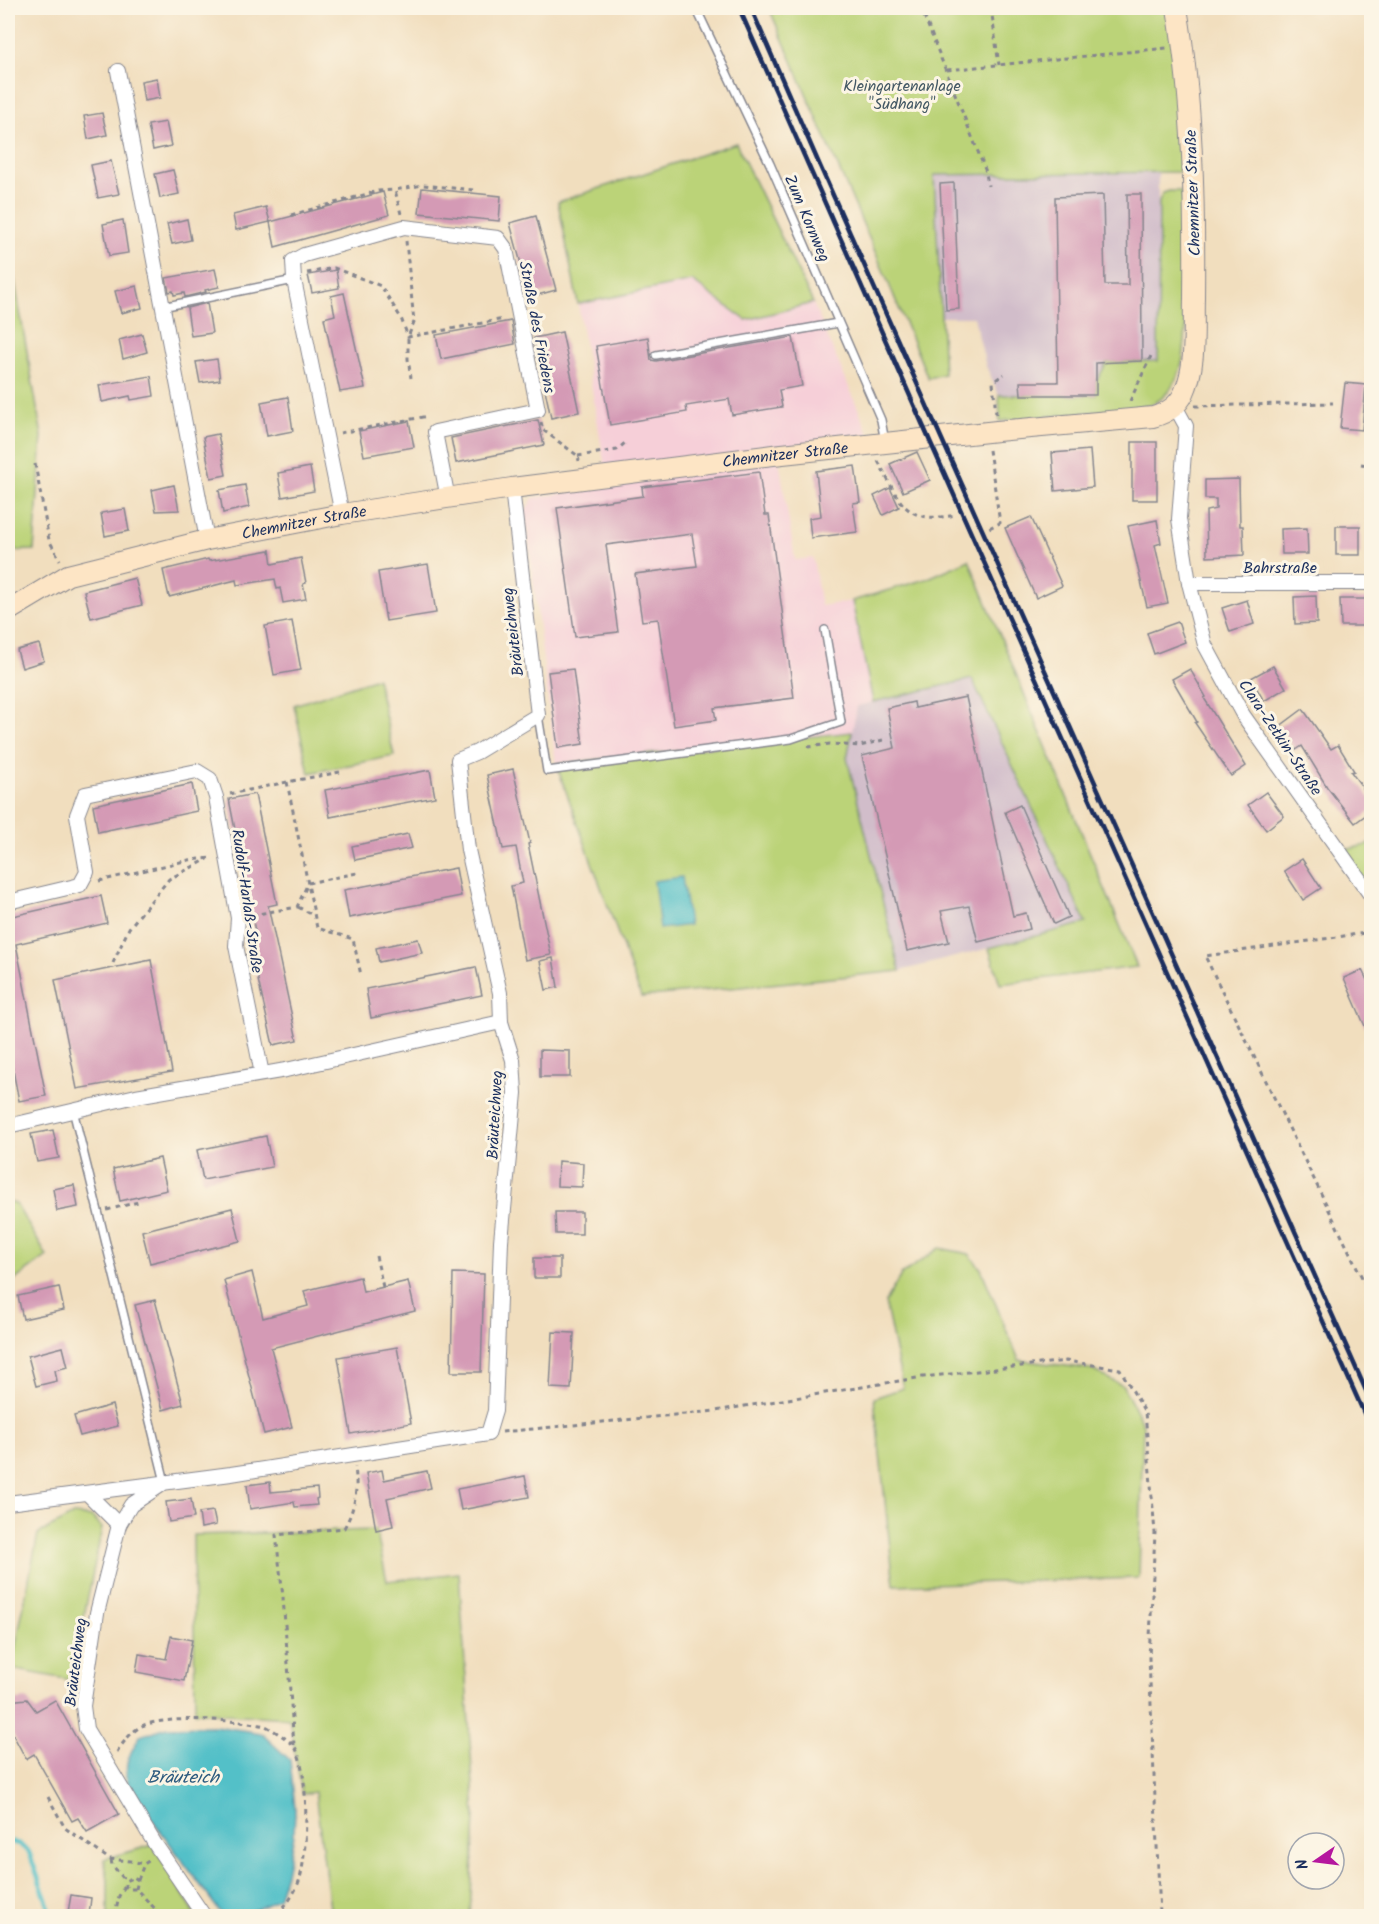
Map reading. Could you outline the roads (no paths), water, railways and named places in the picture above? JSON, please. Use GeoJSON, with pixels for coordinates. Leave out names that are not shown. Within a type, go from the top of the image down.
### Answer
{"type":"FeatureCollection","features":[{"type":"Feature","properties":{"kind":"street","name":"Chemnitzer Straße"},"geometry":{"type":"LineString","coordinates":[[8,611],[68,575],[207,540],[342,514],[512,488],[582,481],[773,455],[1127,420],[1165,414],[1175,406],[1184,393],[1190,371],[1193,336],[1189,90],[1178,8]]}},
{"type":"Feature","properties":{"kind":"street"},"geometry":{"type":"LineString","coordinates":[[118,71],[207,540]]}},
{"type":"Feature","properties":{"kind":"street","name":"Straße des Friedens"},"geometry":{"type":"LineString","coordinates":[[294,278],[293,261],[304,255],[404,227],[498,238],[507,249],[538,410],[435,432],[448,499]]}},
{"type":"Feature","properties":{"kind":"street"},"geometry":{"type":"LineString","coordinates":[[294,278],[342,514]]}},
{"type":"Feature","properties":{"kind":"street","name":"Clara-Zetkin-Straße"},"geometry":{"type":"LineString","coordinates":[[1175,406],[1186,426],[1179,519],[1189,583],[1205,645],[1243,714],[1371,897]]}},
{"type":"Feature","properties":{"kind":"street","name":"Bräuteichweg"},"geometry":{"type":"LineString","coordinates":[[8,1503],[488,1434],[495,1411],[501,1241],[515,1093],[513,1060],[501,1022],[500,993],[468,850],[458,760],[477,752],[538,715],[512,488]]}},
{"type":"Feature","properties":{"kind":"street","name":"Bahrstraße"},"geometry":{"type":"LineString","coordinates":[[1189,583],[1371,583]]}},
{"type":"Feature","properties":{"kind":"street","name":"Rudolf-Harlaß-Straße"},"geometry":{"type":"LineString","coordinates":[[8,902],[80,885],[87,872],[77,815],[85,794],[197,771],[210,779],[216,797],[237,918],[236,946],[262,1074]]}},
{"type":"Feature","properties":{"kind":"street"},"geometry":{"type":"LineString","coordinates":[[8,1126],[136,1096],[262,1074],[501,1022]]}},
{"type":"Feature","properties":{"kind":"street","name":"Bräuteichweg"},"geometry":{"type":"LineString","coordinates":[[165,1482],[131,1504],[119,1525],[97,1613],[83,1706],[87,1729],[108,1766],[155,1844],[204,1917]]}},
{"type":"Feature","properties":{"kind":"street"},"geometry":{"type":"LineString","coordinates":[[87,1492],[119,1525]]}},
{"type":"Feature","properties":{"kind":"lane","name":"Zum Kornweg"},"geometry":{"type":"LineString","coordinates":[[696,8],[770,164],[881,420],[877,443]]}},
{"type":"Feature","properties":{"kind":"lane"},"geometry":{"type":"LineString","coordinates":[[162,307],[294,278]]}},
{"type":"Feature","properties":{"kind":"lane"},"geometry":{"type":"LineString","coordinates":[[656,355],[838,323]]}},
{"type":"Feature","properties":{"kind":"lane"},"geometry":{"type":"LineString","coordinates":[[538,715],[547,771],[791,739],[841,722],[825,630]]}},
{"type":"Feature","properties":{"kind":"lane"},"geometry":{"type":"LineString","coordinates":[[73,1110],[165,1482]]}},
{"type":"Feature","properties":{"kind":"water"},"geometry":{"type":"Polygon","coordinates":[[[682,877],[689,925],[660,929],[654,881],[682,877]]]}},
{"type":"Feature","properties":{"kind":"water","name":"Bräuteich"},"geometry":{"type":"Polygon","coordinates":[[[215,1726],[261,1733],[290,1760],[295,1809],[294,1835],[278,1898],[252,1911],[230,1916],[223,1916],[129,1788],[126,1772],[130,1755],[140,1736],[167,1727],[215,1726]]]}},
{"type":"Feature","properties":{"kind":"waterway"},"geometry":{"type":"LineString","coordinates":[[8,1841],[19,1844],[29,1852],[52,1916]]}},
{"type":"Feature","properties":{"kind":"waterway"},"geometry":{"type":"LineString","coordinates":[[296,1909],[300,1916]]}},
{"type":"Feature","properties":{"kind":"railway"},"geometry":{"type":"LineString","coordinates":[[739,8],[1372,1431]]}},
{"type":"Feature","properties":{"kind":"railway"},"geometry":{"type":"LineString","coordinates":[[751,8],[1372,1404]]}},
{"type":"Feature","properties":{"kind":"park label","name":"Kleingartenanlage \"Südhang\""},"geometry":{"type":"Point","coordinates":[902,94]}}]}
